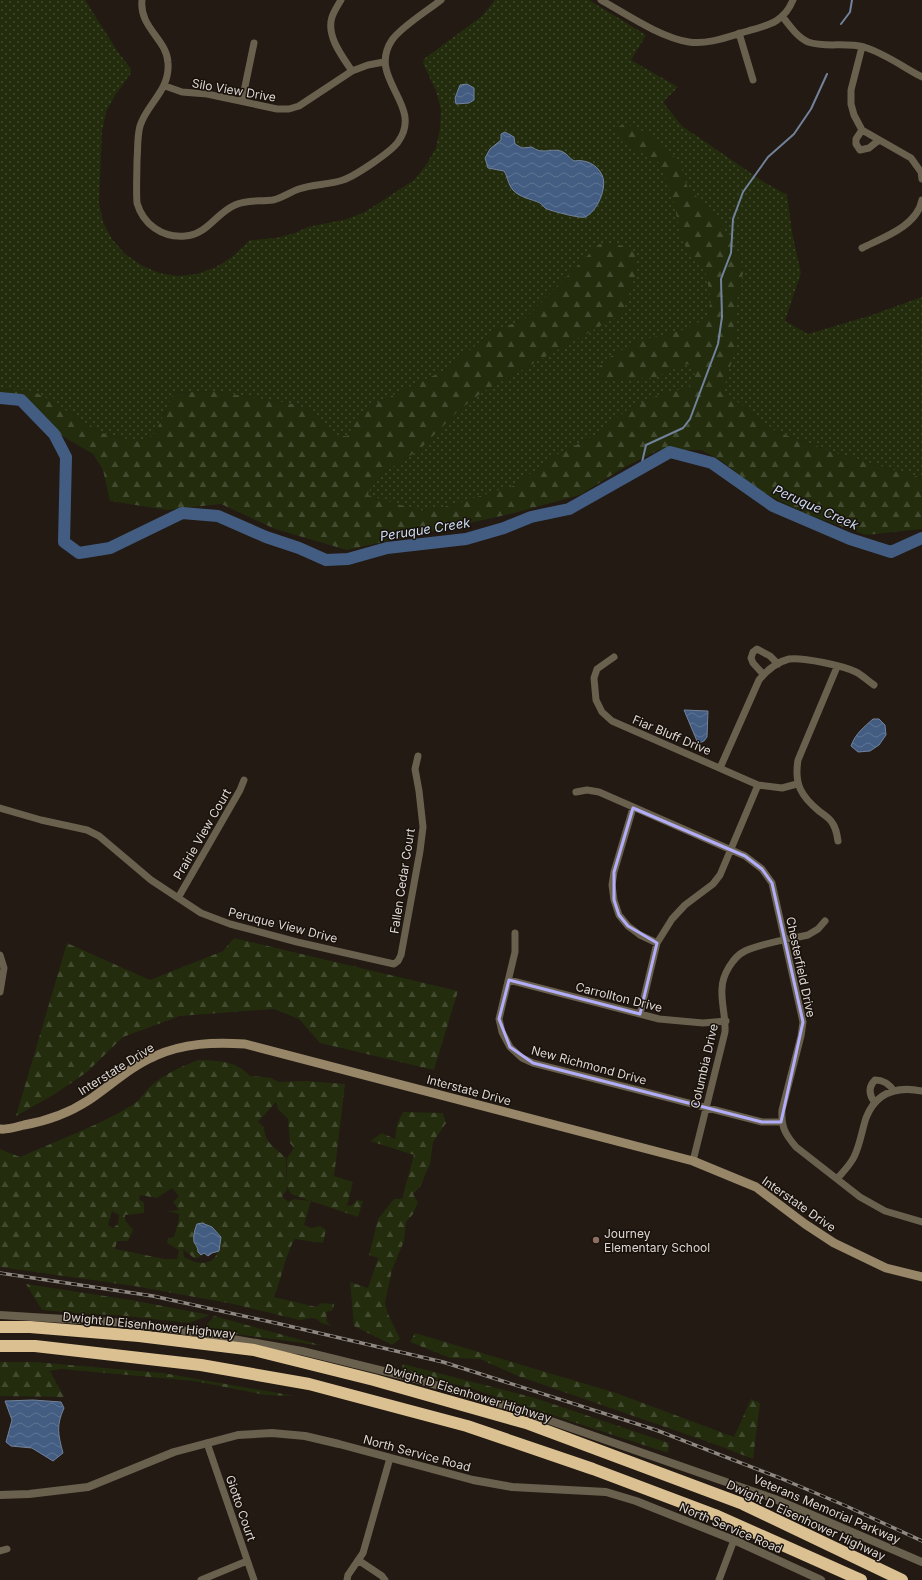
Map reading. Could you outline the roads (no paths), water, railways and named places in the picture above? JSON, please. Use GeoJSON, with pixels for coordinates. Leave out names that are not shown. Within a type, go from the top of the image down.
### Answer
{"type":"FeatureCollection","features":[{"type":"Feature","properties":{"kind":"highway","name":"Dwight D Eisenhower Highway"},"geometry":{"type":"LineString","coordinates":[[0,1327],[30,1327],[139,1336],[254,1350],[374,1380],[526,1423],[743,1504],[902,1580]]}},
{"type":"Feature","properties":{"kind":"highway"},"geometry":{"type":"LineString","coordinates":[[0,1346],[35,1346],[209,1366],[309,1384],[466,1426],[593,1469],[715,1514],[861,1580]]}},
{"type":"Feature","properties":{"kind":"main road","name":"Interstate Drive"},"geometry":{"type":"LineString","coordinates":[[0,1129],[34,1124],[62,1115],[89,1100],[146,1061],[163,1052],[214,1042],[245,1044],[693,1161],[756,1187],[805,1224],[834,1243],[886,1268],[922,1277]]}},
{"type":"Feature","properties":{"kind":"street"},"geometry":{"type":"LineString","coordinates":[[142,0],[144,18],[167,56],[168,64],[165,86],[140,126],[138,141],[137,203],[142,216],[153,227],[168,235],[186,236],[204,230],[221,213],[235,205],[245,202],[274,200],[300,188],[344,179],[388,153],[398,142],[403,132],[405,119],[402,104],[389,80],[384,62],[388,48],[398,33],[441,0]]}},
{"type":"Feature","properties":{"kind":"street"},"geometry":{"type":"LineString","coordinates":[[341,0],[331,18],[331,32],[336,46],[352,71]]}},
{"type":"Feature","properties":{"kind":"street"},"geometry":{"type":"LineString","coordinates":[[601,0],[667,36],[689,42],[709,41],[770,25],[788,11],[793,0]]}},
{"type":"Feature","properties":{"kind":"street"},"geometry":{"type":"LineString","coordinates":[[782,16],[797,34],[807,41],[819,45],[842,44],[874,50],[922,77]]}},
{"type":"Feature","properties":{"kind":"street"},"geometry":{"type":"LineString","coordinates":[[739,33],[753,80]]}},
{"type":"Feature","properties":{"kind":"street"},"geometry":{"type":"LineString","coordinates":[[242,101],[254,43]]}},
{"type":"Feature","properties":{"kind":"street"},"geometry":{"type":"LineString","coordinates":[[862,47],[851,90],[851,104],[862,130],[910,158],[920,169],[922,179]]}},
{"type":"Feature","properties":{"kind":"street","name":"Silo View Drive"},"geometry":{"type":"LineString","coordinates":[[165,86],[182,92],[207,94],[277,109],[290,109],[299,106],[352,71],[368,65],[384,62]]}},
{"type":"Feature","properties":{"kind":"street"},"geometry":{"type":"LineString","coordinates":[[862,130],[856,139],[856,144],[860,150],[869,148],[879,140]]}},
{"type":"Feature","properties":{"kind":"street"},"geometry":{"type":"LineString","coordinates":[[862,248],[892,234],[911,220],[921,206],[922,200]]}},
{"type":"Feature","properties":{"kind":"street"},"geometry":{"type":"LineString","coordinates":[[763,674],[753,663],[751,658],[756,649],[770,656],[778,664]]}},
{"type":"Feature","properties":{"kind":"street","name":"Fiar Bluff Drive"},"geometry":{"type":"LineString","coordinates":[[614,657],[597,669],[594,678],[596,700],[602,712],[612,721],[758,785],[782,788],[797,784]]}},
{"type":"Feature","properties":{"kind":"street"},"geometry":{"type":"LineString","coordinates":[[720,768],[759,680],[767,670],[778,664],[789,659],[803,659],[856,672],[874,685]]}},
{"type":"Feature","properties":{"kind":"street"},"geometry":{"type":"LineString","coordinates":[[837,667],[798,760],[796,772],[797,784],[809,802],[831,820],[836,830],[838,841]]}},
{"type":"Feature","properties":{"kind":"street","name":"Fallen Cedar Court"},"geometry":{"type":"LineString","coordinates":[[398,961],[401,955],[407,930],[420,851],[422,827],[419,791],[415,769],[418,756]]}},
{"type":"Feature","properties":{"kind":"street","name":"Prairie View Court"},"geometry":{"type":"LineString","coordinates":[[178,898],[240,790],[244,780]]}},
{"type":"Feature","properties":{"kind":"street"},"geometry":{"type":"LineString","coordinates":[[640,1014],[657,943],[672,919],[685,905],[713,884],[720,875],[758,785]]}},
{"type":"Feature","properties":{"kind":"street","name":"Chesterfield Drive"},"geometry":{"type":"LineString","coordinates":[[576,792],[587,790],[599,792],[744,856],[762,869],[772,883],[803,1022],[801,1036],[782,1110],[781,1122]]}},
{"type":"Feature","properties":{"kind":"street","name":"Peruque View Drive"},"geometry":{"type":"LineString","coordinates":[[0,808],[41,820],[87,830],[99,836],[151,880],[201,913],[246,929],[388,964],[394,964],[398,961]]}},
{"type":"Feature","properties":{"kind":"street"},"geometry":{"type":"LineString","coordinates":[[633,808],[614,872],[612,885],[613,893],[619,915],[628,926],[640,935],[657,943]]}},
{"type":"Feature","properties":{"kind":"street","name":"Columbia Drive"},"geometry":{"type":"LineString","coordinates":[[693,1161],[726,1032],[722,988],[725,975],[733,961],[744,951],[808,934],[818,930],[826,921]]}},
{"type":"Feature","properties":{"kind":"street","name":"New Richmond Drive"},"geometry":{"type":"LineString","coordinates":[[515,933],[515,952],[499,1019],[502,1032],[510,1047],[522,1058],[533,1063],[762,1122],[781,1122]]}},
{"type":"Feature","properties":{"kind":"street"},"geometry":{"type":"LineString","coordinates":[[0,955],[4,968],[4,975],[0,992]]}},
{"type":"Feature","properties":{"kind":"street","name":"Carrollton Drive"},"geometry":{"type":"LineString","coordinates":[[509,980],[659,1020],[703,1023],[726,1020]]}},
{"type":"Feature","properties":{"kind":"street"},"geometry":{"type":"LineString","coordinates":[[875,1103],[869,1089],[872,1083],[876,1080],[882,1080],[889,1084],[894,1091]]}},
{"type":"Feature","properties":{"kind":"street"},"geometry":{"type":"LineString","coordinates":[[838,1179],[854,1157],[867,1116],[875,1103],[885,1093],[900,1089],[922,1091]]}},
{"type":"Feature","properties":{"kind":"street"},"geometry":{"type":"LineString","coordinates":[[781,1122],[787,1137],[796,1147],[860,1197],[885,1211],[922,1222]]}},
{"type":"Feature","properties":{"kind":"street","name":"Veterans Memorial Parkway"},"geometry":{"type":"LineString","coordinates":[[0,1315],[113,1322],[187,1331],[302,1351],[408,1377],[511,1407],[775,1499],[922,1562]]}},
{"type":"Feature","properties":{"kind":"street","name":"North Service Road"},"geometry":{"type":"LineString","coordinates":[[0,1495],[29,1494],[88,1487],[174,1452],[238,1434],[272,1433],[305,1436],[473,1480],[512,1487],[606,1492],[636,1501],[734,1540],[821,1580]]}},
{"type":"Feature","properties":{"kind":"street","name":"Giotto Court"},"geometry":{"type":"LineString","coordinates":[[208,1443],[254,1580]]}},
{"type":"Feature","properties":{"kind":"street"},"geometry":{"type":"LineString","coordinates":[[347,1580],[348,1575],[363,1553],[390,1458]]}},
{"type":"Feature","properties":{"kind":"street"},"geometry":{"type":"LineString","coordinates":[[719,1580],[734,1540]]}},
{"type":"Feature","properties":{"kind":"street"},"geometry":{"type":"LineString","coordinates":[[358,1560],[382,1576],[385,1580]]}},
{"type":"Feature","properties":{"kind":"street"},"geometry":{"type":"LineString","coordinates":[[201,1580],[247,1561]]}},
{"type":"Feature","properties":{"kind":"water"},"geometry":{"type":"Polygon","coordinates":[[[467,84],[474,88],[474,100],[469,103],[456,104],[455,98],[460,85],[467,84]]]}},
{"type":"Feature","properties":{"kind":"water"},"geometry":{"type":"Polygon","coordinates":[[[505,132],[514,137],[515,144],[522,148],[532,147],[539,151],[557,150],[565,153],[574,161],[582,161],[594,165],[602,175],[604,186],[600,199],[594,210],[585,217],[573,216],[547,209],[540,203],[516,193],[510,186],[504,171],[488,168],[485,158],[490,149],[501,140],[501,134],[505,132]]]}},
{"type":"Feature","properties":{"kind":"water"},"geometry":{"type":"Polygon","coordinates":[[[684,710],[708,711],[707,737],[704,741],[699,743],[697,741],[684,710]]]}},
{"type":"Feature","properties":{"kind":"water"},"geometry":{"type":"Polygon","coordinates":[[[873,719],[879,719],[885,725],[886,735],[879,745],[870,751],[858,752],[851,746],[860,731],[873,719]]]}},
{"type":"Feature","properties":{"kind":"water"},"geometry":{"type":"Polygon","coordinates":[[[202,1223],[212,1227],[221,1237],[219,1251],[208,1256],[204,1253],[201,1255],[198,1252],[194,1242],[197,1224],[202,1223]]]}},
{"type":"Feature","properties":{"kind":"water"},"geometry":{"type":"Polygon","coordinates":[[[33,1400],[61,1402],[64,1408],[59,1425],[63,1453],[53,1461],[32,1448],[11,1446],[6,1442],[12,1420],[5,1401],[33,1400]]]}},
{"type":"Feature","properties":{"kind":"waterway"},"geometry":{"type":"LineString","coordinates":[[841,24],[850,12],[852,0]]}},
{"type":"Feature","properties":{"kind":"waterway"},"geometry":{"type":"LineString","coordinates":[[640,471],[646,445],[683,428],[690,419],[718,344],[722,317],[721,279],[731,253],[733,219],[743,192],[768,157],[794,134],[811,109],[827,74]]}},
{"type":"Feature","properties":{"kind":"waterway","name":"Peruque Creek"},"geometry":{"type":"LineString","coordinates":[[0,398],[21,400],[54,434],[66,457],[64,542],[79,553],[110,548],[182,513],[218,516],[266,537],[299,548],[326,560],[348,559],[387,548],[466,539],[504,528],[531,517],[569,509],[670,452],[712,463],[773,506],[850,539],[891,552],[922,538]]}},
{"type":"Feature","properties":{"kind":"railway"},"geometry":{"type":"LineString","coordinates":[[0,1273],[153,1296],[443,1362],[656,1430],[780,1478],[922,1541]]}},
{"type":"Feature","properties":{"kind":"place","name":"Journey Elementary School"},"geometry":{"type":"Point","coordinates":[596,1240]}}]}
